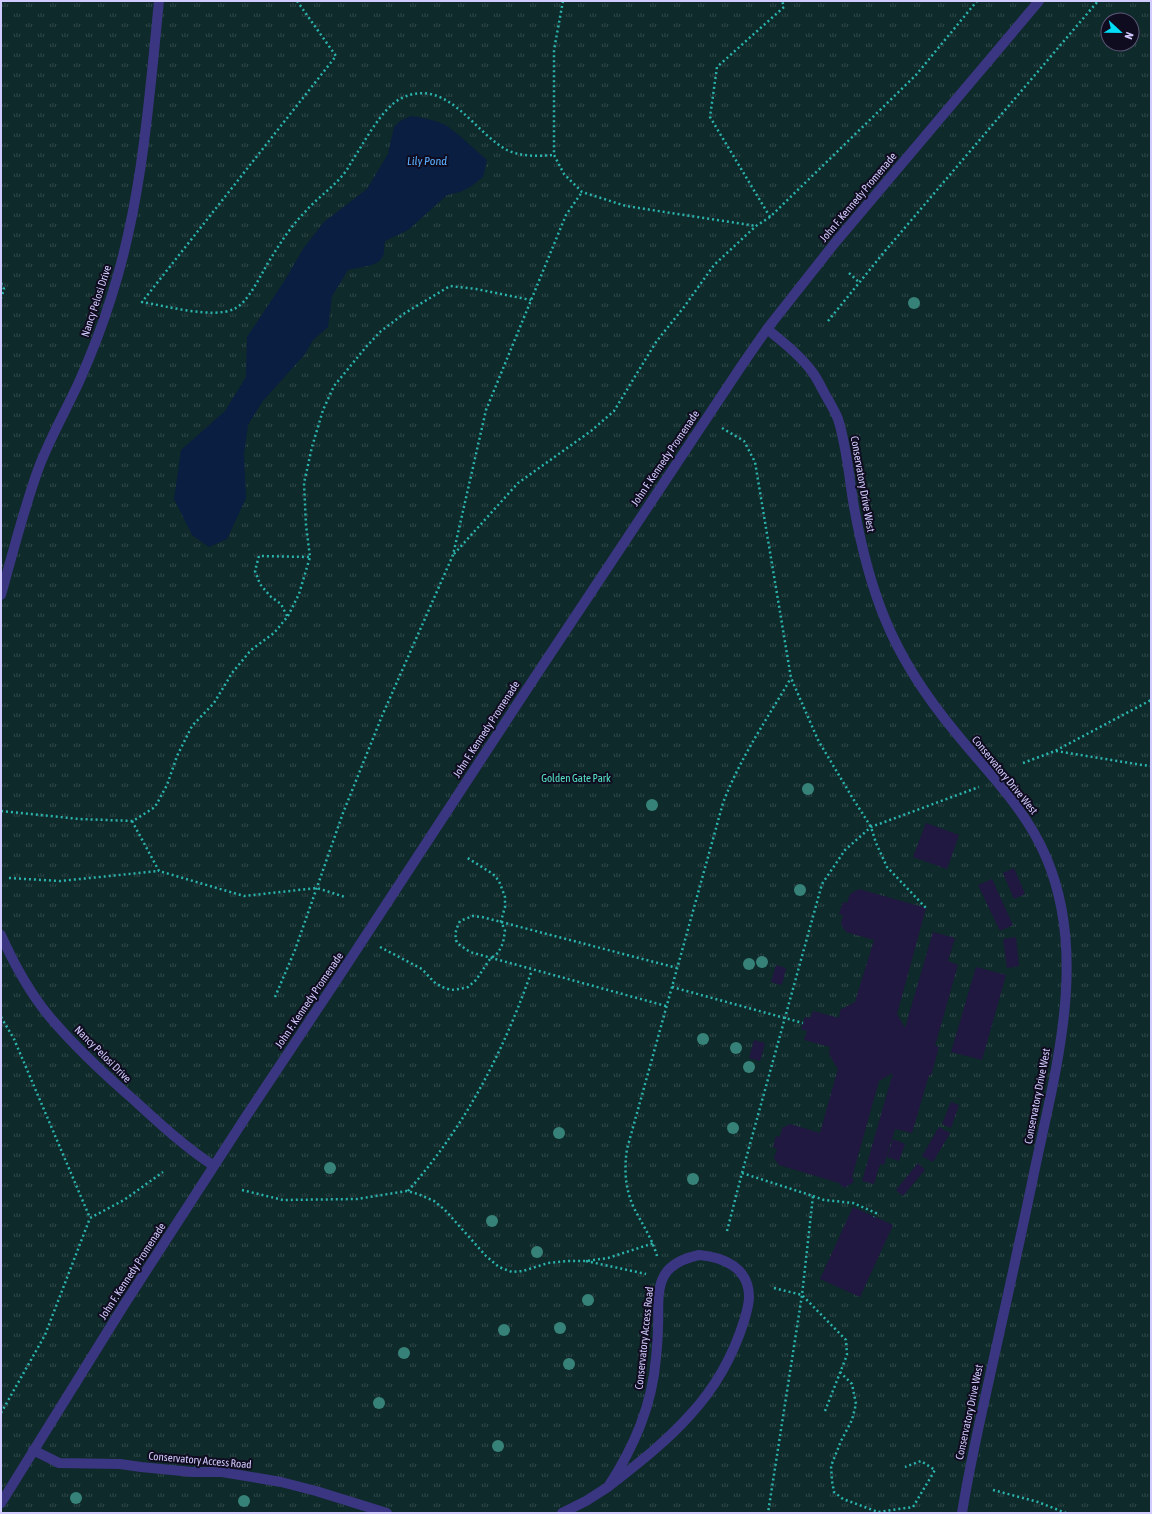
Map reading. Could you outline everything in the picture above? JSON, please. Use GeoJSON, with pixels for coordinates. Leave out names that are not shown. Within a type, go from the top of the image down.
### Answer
{"type":"FeatureCollection","features":[{"type":"Feature","properties":{"kind":"street","name":"Nancy Pelosi Drive"},"geometry":{"type":"LineString","coordinates":[[1,595],[24,512],[39,466],[97,340],[123,256],[134,210],[141,167],[159,1]]}},
{"type":"Feature","properties":{"kind":"street","name":"John F. Kennedy Promenade"},"geometry":{"type":"LineString","coordinates":[[1,1503],[33,1450],[214,1166],[364,940],[522,695],[767,329],[834,244],[1039,1]]}},
{"type":"Feature","properties":{"kind":"street","name":"Conservatory Drive West"},"geometry":{"type":"LineString","coordinates":[[767,329],[786,344],[813,373],[837,416],[843,440],[862,546],[872,585],[885,620],[900,653],[934,705],[1028,821],[1047,859],[1062,911],[1066,980],[1064,1017],[1058,1056],[1018,1252],[974,1444],[962,1513]]}},
{"type":"Feature","properties":{"kind":"street","name":"Nancy Pelosi Drive"},"geometry":{"type":"LineString","coordinates":[[1,935],[13,960],[30,989],[49,1016],[94,1063],[165,1129],[214,1166]]}},
{"type":"Feature","properties":{"kind":"street","name":"Conservatory Access Road"},"geometry":{"type":"LineString","coordinates":[[562,1513],[586,1501],[608,1487],[670,1435],[690,1416],[708,1394],[733,1351],[746,1312],[749,1297],[746,1283],[739,1270],[727,1262],[714,1256],[699,1255],[685,1258],[673,1265],[664,1276],[660,1294],[656,1359],[648,1406],[631,1448],[608,1487]]}},
{"type":"Feature","properties":{"kind":"street","name":"Conservatory Access Road"},"geometry":{"type":"LineString","coordinates":[[33,1450],[59,1463],[120,1464],[192,1472],[222,1472],[259,1478],[316,1490],[387,1513]]}},
{"type":"Feature","properties":{"kind":"path"},"geometry":{"type":"LineString","coordinates":[[297,1],[336,56],[142,302],[204,313],[223,312],[236,309],[247,297],[295,224],[316,200],[343,176],[381,117],[389,108],[402,98],[419,93],[443,98],[460,109],[491,139],[510,151],[532,157],[554,155]]}},
{"type":"Feature","properties":{"kind":"path"},"geometry":{"type":"LineString","coordinates":[[563,1],[554,50],[554,155],[564,174],[582,192],[626,206],[756,226]]}},
{"type":"Feature","properties":{"kind":"path"},"geometry":{"type":"LineString","coordinates":[[770,217],[710,117],[717,68],[784,6],[782,1]]}},
{"type":"Feature","properties":{"kind":"path"},"geometry":{"type":"LineString","coordinates":[[453,555],[518,483],[591,431],[614,411],[656,342],[684,307],[714,265],[756,226],[770,217],[916,75],[977,1]]}},
{"type":"Feature","properties":{"kind":"path"},"geometry":{"type":"LineString","coordinates":[[828,321],[885,251],[1098,1]]}},
{"type":"Feature","properties":{"kind":"path"},"geometry":{"type":"LineString","coordinates":[[275,997],[295,950],[342,812],[382,716],[453,555],[486,410],[566,215],[582,192]]}},
{"type":"Feature","properties":{"kind":"path"},"geometry":{"type":"LineString","coordinates":[[849,273],[860,283]]}},
{"type":"Feature","properties":{"kind":"path"},"geometry":{"type":"LineString","coordinates":[[1,283],[4,289],[1,298]]}},
{"type":"Feature","properties":{"kind":"path"},"geometry":{"type":"LineString","coordinates":[[1,811],[79,819],[132,821],[155,807],[167,785],[177,756],[192,726],[214,704],[232,673],[251,650],[274,633],[288,616],[299,594],[310,558],[304,483],[312,447],[323,410],[334,386],[381,331],[405,313],[450,286],[476,289],[531,300]]}},
{"type":"Feature","properties":{"kind":"path"},"geometry":{"type":"LineString","coordinates":[[706,419],[744,441],[755,462],[791,678],[818,740],[871,827],[876,843],[887,867],[926,908]]}},
{"type":"Feature","properties":{"kind":"path"},"geometry":{"type":"LineString","coordinates":[[288,616],[281,604],[270,596],[260,584],[255,571],[259,556],[310,558]]}},
{"type":"Feature","properties":{"kind":"path"},"geometry":{"type":"LineString","coordinates":[[586,1261],[664,1276],[654,1242],[634,1208],[625,1180],[624,1165],[627,1149],[718,820],[730,785],[746,752],[791,678]]}},
{"type":"Feature","properties":{"kind":"path"},"geometry":{"type":"LineString","coordinates":[[1022,763],[1055,751],[1151,700]]}},
{"type":"Feature","properties":{"kind":"path"},"geometry":{"type":"LineString","coordinates":[[1055,751],[1151,766]]}},
{"type":"Feature","properties":{"kind":"path"},"geometry":{"type":"LineString","coordinates":[[727,1231],[784,1017],[822,884],[845,850],[871,827],[981,786]]}},
{"type":"Feature","properties":{"kind":"path"},"geometry":{"type":"LineString","coordinates":[[132,821],[159,870]]}},
{"type":"Feature","properties":{"kind":"path"},"geometry":{"type":"LineString","coordinates":[[364,940],[422,969],[434,982],[442,987],[451,990],[468,987],[476,980],[490,959],[498,953],[504,943],[505,931],[500,921],[505,907],[505,897],[498,881],[483,867],[466,857]]}},
{"type":"Feature","properties":{"kind":"path"},"geometry":{"type":"LineString","coordinates":[[9,878],[60,881],[159,870],[244,896],[317,888],[345,897]]}},
{"type":"Feature","properties":{"kind":"path"},"geometry":{"type":"LineString","coordinates":[[666,1006],[490,959],[470,952],[457,943],[455,935],[456,928],[460,921],[473,916],[482,917],[677,968]]}},
{"type":"Feature","properties":{"kind":"path"},"geometry":{"type":"LineString","coordinates":[[407,1191],[429,1167],[484,1082],[513,1021],[532,970]]}},
{"type":"Feature","properties":{"kind":"path"},"geometry":{"type":"LineString","coordinates":[[672,988],[803,1023]]}},
{"type":"Feature","properties":{"kind":"path"},"geometry":{"type":"LineString","coordinates":[[1,1016],[14,1039],[90,1218]]}},
{"type":"Feature","properties":{"kind":"path"},"geometry":{"type":"LineString","coordinates":[[1,1413],[45,1335],[90,1218],[124,1200],[163,1172]]}},
{"type":"Feature","properties":{"kind":"path"},"geometry":{"type":"LineString","coordinates":[[742,1173],[824,1200],[853,1203],[876,1213],[874,1216]]}},
{"type":"Feature","properties":{"kind":"path"},"geometry":{"type":"LineString","coordinates":[[242,1190],[283,1200],[310,1201],[357,1199],[407,1191],[418,1194],[434,1201],[445,1210],[486,1256],[499,1267],[512,1272],[523,1271],[548,1263],[608,1258],[654,1242]]}},
{"type":"Feature","properties":{"kind":"path"},"geometry":{"type":"LineString","coordinates":[[768,1513],[802,1295],[813,1196]]}},
{"type":"Feature","properties":{"kind":"path"},"geometry":{"type":"LineString","coordinates":[[774,1288],[802,1295],[846,1340],[847,1355],[825,1410]]}},
{"type":"Feature","properties":{"kind":"path"},"geometry":{"type":"LineString","coordinates":[[840,1372],[852,1384],[856,1404],[852,1420],[841,1441],[831,1466],[834,1492],[843,1499],[878,1512],[913,1507],[935,1470],[921,1461],[905,1467]]}},
{"type":"Feature","properties":{"kind":"path"},"geometry":{"type":"LineString","coordinates":[[993,1490],[1038,1502],[1066,1513]]}},
{"type":"Feature","properties":{"kind":"green space","name":"Golden Gate Park"},"geometry":{"type":"Polygon","coordinates":[[[1,1],[1151,1],[1151,1513],[1,1513],[1,1]]]}},
{"type":"Feature","properties":{"kind":"water","name":"Lily Pond"},"geometry":{"type":"Polygon","coordinates":[[[411,116],[439,122],[447,126],[462,138],[487,160],[483,177],[470,187],[460,192],[447,195],[408,230],[385,241],[384,254],[379,261],[371,265],[348,270],[332,296],[328,327],[313,340],[305,354],[262,402],[248,425],[244,454],[246,498],[227,539],[209,547],[192,535],[174,499],[181,450],[225,411],[246,377],[247,337],[285,280],[303,249],[324,222],[367,189],[388,154],[394,127],[400,121],[411,116]]]}},
{"type":"Feature","properties":{"kind":"building"},"geometry":{"type":"Polygon","coordinates":[[[926,823],[959,835],[947,869],[913,857],[926,823]]]}},
{"type":"Feature","properties":{"kind":"building"},"geometry":{"type":"Polygon","coordinates":[[[1014,868],[1025,894],[1014,899],[1003,873],[1014,868]]]}},
{"type":"Feature","properties":{"kind":"building"},"geometry":{"type":"Polygon","coordinates":[[[992,879],[1013,925],[1000,931],[978,885],[992,879]]]}},
{"type":"Feature","properties":{"kind":"building"},"geometry":{"type":"Polygon","coordinates":[[[859,889],[926,908],[897,1014],[905,1028],[933,932],[955,938],[948,961],[958,965],[935,1046],[939,1047],[912,1133],[895,1129],[884,1165],[880,1164],[874,1184],[862,1181],[893,1073],[879,1081],[852,1177],[854,1182],[844,1188],[839,1183],[779,1165],[774,1158],[777,1149],[773,1147],[776,1136],[780,1137],[782,1128],[790,1124],[820,1133],[838,1069],[829,1054],[830,1047],[804,1040],[807,1031],[801,1029],[805,1017],[810,1018],[813,1011],[839,1018],[840,1010],[855,1002],[874,940],[846,932],[841,924],[843,915],[839,914],[843,902],[847,903],[850,894],[859,889]]]}},
{"type":"Feature","properties":{"kind":"building"},"geometry":{"type":"Polygon","coordinates":[[[1016,937],[1019,966],[1007,968],[1003,939],[1016,937]]]}},
{"type":"Feature","properties":{"kind":"building"},"geometry":{"type":"Polygon","coordinates":[[[776,965],[786,968],[782,985],[771,982],[776,965]]]}},
{"type":"Feature","properties":{"kind":"building"},"geometry":{"type":"Polygon","coordinates":[[[976,967],[1006,975],[982,1060],[951,1052],[976,967]]]}},
{"type":"Feature","properties":{"kind":"building"},"geometry":{"type":"Polygon","coordinates":[[[754,1040],[765,1043],[760,1061],[749,1058],[754,1040]]]}},
{"type":"Feature","properties":{"kind":"building"},"geometry":{"type":"Polygon","coordinates":[[[951,1102],[959,1105],[951,1128],[942,1124],[951,1102]]]}},
{"type":"Feature","properties":{"kind":"building"},"geometry":{"type":"Polygon","coordinates":[[[939,1127],[950,1133],[933,1162],[922,1156],[939,1127]]]}},
{"type":"Feature","properties":{"kind":"building"},"geometry":{"type":"Polygon","coordinates":[[[893,1139],[905,1144],[899,1161],[887,1157],[893,1139]]]}},
{"type":"Feature","properties":{"kind":"building"},"geometry":{"type":"Polygon","coordinates":[[[918,1163],[925,1170],[903,1196],[896,1190],[918,1163]]]}},
{"type":"Feature","properties":{"kind":"building"},"geometry":{"type":"Polygon","coordinates":[[[853,1207],[893,1225],[860,1297],[820,1279],[853,1207]]]}}]}
